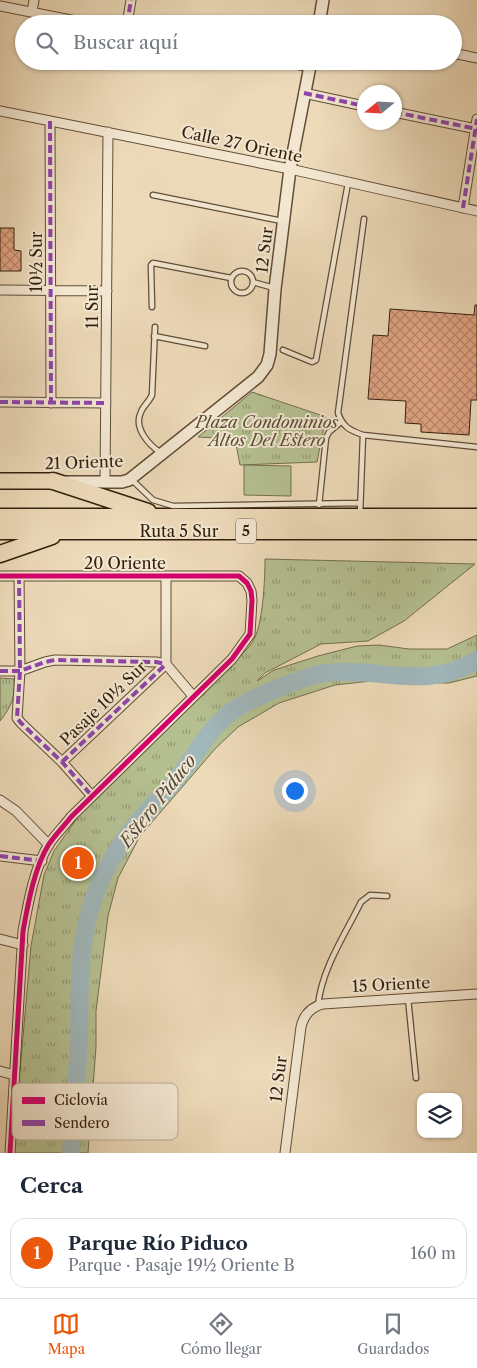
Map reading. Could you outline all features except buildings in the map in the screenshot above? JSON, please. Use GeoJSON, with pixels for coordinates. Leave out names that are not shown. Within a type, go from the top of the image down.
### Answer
{"type":"FeatureCollection","features":[{"type":"Feature","properties":{"kind":"highway"},"geometry":{"type":"LineString","coordinates":[[53,482],[134,508],[172,517]]}},
{"type":"Feature","properties":{"kind":"highway","name":"Ruta 5 Sur"},"geometry":{"type":"LineString","coordinates":[[0,517],[172,517],[360,510],[477,517]]}},
{"type":"Feature","properties":{"kind":"highway","name":"Ruta 5 Sur"},"geometry":{"type":"LineString","coordinates":[[0,531],[477,531]]}},
{"type":"Feature","properties":{"kind":"highway"},"geometry":{"type":"LineString","coordinates":[[0,554],[38,540],[76,531]]}},
{"type":"Feature","properties":{"kind":"main road","name":"21 Oriente"},"geometry":{"type":"LineString","coordinates":[[0,481],[53,482]]}},
{"type":"Feature","properties":{"kind":"street"},"geometry":{"type":"LineString","coordinates":[[32,12],[34,0]]}},
{"type":"Feature","properties":{"kind":"street"},"geometry":{"type":"LineString","coordinates":[[128,15],[131,0]]}},
{"type":"Feature","properties":{"kind":"street"},"geometry":{"type":"LineString","coordinates":[[320,15],[322,0]]}},
{"type":"Feature","properties":{"kind":"street"},"geometry":{"type":"LineString","coordinates":[[0,6],[47,15]]}},
{"type":"Feature","properties":{"kind":"street"},"geometry":{"type":"LineString","coordinates":[[462,55],[477,58]]}},
{"type":"Feature","properties":{"kind":"street","name":"12 Sur"},"geometry":{"type":"LineString","coordinates":[[208,417],[258,377],[264,369],[270,354],[275,288],[290,169],[309,70]]}},
{"type":"Feature","properties":{"kind":"street"},"geometry":{"type":"LineString","coordinates":[[304,93],[357,104]]}},
{"type":"Feature","properties":{"kind":"street","name":"Calle 27 Oriente"},"geometry":{"type":"LineString","coordinates":[[0,111],[290,169],[477,211]]}},
{"type":"Feature","properties":{"kind":"street"},"geometry":{"type":"LineString","coordinates":[[402,113],[476,125],[463,208]]}},
{"type":"Feature","properties":{"kind":"street","name":"10½ Sur"},"geometry":{"type":"LineString","coordinates":[[50,121],[51,402]]}},
{"type":"Feature","properties":{"kind":"street","name":"11 Sur"},"geometry":{"type":"LineString","coordinates":[[105,482],[108,132]]}},
{"type":"Feature","properties":{"kind":"street"},"geometry":{"type":"LineString","coordinates":[[0,290],[107,291]]}},
{"type":"Feature","properties":{"kind":"street"},"geometry":{"type":"LineString","coordinates":[[0,402],[106,403]]}},
{"type":"Feature","properties":{"kind":"street","name":"21 Oriente"},"geometry":{"type":"LineString","coordinates":[[53,482],[122,482],[131,479],[208,417]]}},
{"type":"Feature","properties":{"kind":"street","name":"20 Oriente"},"geometry":{"type":"LineString","coordinates":[[0,576],[238,576],[247,583],[251,591],[249,638],[232,659],[194,696]]}},
{"type":"Feature","properties":{"kind":"street"},"geometry":{"type":"LineString","coordinates":[[19,576],[20,671],[17,714],[19,721],[62,762],[92,796]]}},
{"type":"Feature","properties":{"kind":"street","name":"Pasaje 10½ Sur"},"geometry":{"type":"LineString","coordinates":[[62,762],[166,664],[166,576]]}},
{"type":"Feature","properties":{"kind":"street"},"geometry":{"type":"LineString","coordinates":[[0,672],[20,671],[55,660],[156,662],[166,664],[194,696],[71,817],[49,844],[26,911],[23,931],[14,1083]]}},
{"type":"Feature","properties":{"kind":"street"},"geometry":{"type":"LineString","coordinates":[[0,800],[16,811],[49,844]]}},
{"type":"Feature","properties":{"kind":"street"},"geometry":{"type":"LineString","coordinates":[[0,856],[42,861]]}},
{"type":"Feature","properties":{"kind":"street"},"geometry":{"type":"LineString","coordinates":[[0,939],[23,945]]}},
{"type":"Feature","properties":{"kind":"street","name":"15 Oriente"},"geometry":{"type":"LineString","coordinates":[[308,1011],[318,1005],[477,994]]}},
{"type":"Feature","properties":{"kind":"street","name":"12 Sur"},"geometry":{"type":"LineString","coordinates":[[285,1153],[301,1027],[308,1011]]}},
{"type":"Feature","properties":{"kind":"street"},"geometry":{"type":"LineString","coordinates":[[0,1071],[14,1075]]}},
{"type":"Feature","properties":{"kind":"street"},"geometry":{"type":"LineString","coordinates":[[10,1153],[12,1114]]}},
{"type":"Feature","properties":{"kind":"lane"},"geometry":{"type":"LineString","coordinates":[[283,350],[312,362],[316,360],[348,183]]}},
{"type":"Feature","properties":{"kind":"lane"},"geometry":{"type":"LineString","coordinates":[[153,195],[284,221]]}},
{"type":"Feature","properties":{"kind":"lane"},"geometry":{"type":"LineString","coordinates":[[364,219],[338,413],[341,422],[348,430],[363,436],[477,447]]}},
{"type":"Feature","properties":{"kind":"lane"},"geometry":{"type":"LineString","coordinates":[[152,307],[151,265],[153,263],[231,278]]}},
{"type":"Feature","properties":{"kind":"lane"},"geometry":{"type":"LineString","coordinates":[[244,270],[250,273],[253,282],[249,291],[240,293],[232,287],[231,278],[237,271],[244,270]]}},
{"type":"Feature","properties":{"kind":"lane"},"geometry":{"type":"LineString","coordinates":[[253,282],[275,288]]}},
{"type":"Feature","properties":{"kind":"lane"},"geometry":{"type":"LineString","coordinates":[[155,327],[152,395],[149,403],[141,412],[139,422],[143,436],[153,448],[163,454]]}},
{"type":"Feature","properties":{"kind":"lane"},"geometry":{"type":"LineString","coordinates":[[154,336],[205,346]]}},
{"type":"Feature","properties":{"kind":"lane"},"geometry":{"type":"LineString","coordinates":[[319,504],[326,438],[329,432],[341,422]]}},
{"type":"Feature","properties":{"kind":"lane"},"geometry":{"type":"LineString","coordinates":[[131,479],[153,500],[172,506],[319,504],[360,510],[363,436]]}},
{"type":"Feature","properties":{"kind":"lane"},"geometry":{"type":"LineString","coordinates":[[318,1005],[319,994],[327,969],[362,902],[370,895],[388,896]]}},
{"type":"Feature","properties":{"kind":"lane"},"geometry":{"type":"LineString","coordinates":[[408,998],[416,1078]]}},
{"type":"Feature","properties":{"kind":"green space","name":"Plaza Condominios Altos Del Estero"},"geometry":{"type":"Polygon","coordinates":[[[252,392],[326,417],[317,462],[240,465],[235,439],[198,437],[252,392]]]}},
{"type":"Feature","properties":{"kind":"green space"},"geometry":{"type":"Polygon","coordinates":[[[244,465],[291,466],[291,496],[244,495],[244,465]]]}},
{"type":"Feature","properties":{"kind":"green space"},"geometry":{"type":"Polygon","coordinates":[[[265,559],[475,564],[404,621],[368,641],[321,644],[265,673],[257,681],[274,670],[357,646],[379,645],[409,649],[447,649],[477,635],[477,676],[449,683],[380,680],[335,685],[279,703],[238,727],[215,749],[140,836],[118,878],[108,916],[96,1011],[93,1083],[19,1083],[31,946],[44,875],[54,851],[90,800],[232,665],[251,644],[259,625],[264,589],[265,559]]]}},
{"type":"Feature","properties":{"kind":"green space"},"geometry":{"type":"Polygon","coordinates":[[[0,678],[14,679],[14,691],[12,702],[0,721],[0,678]]]}},
{"type":"Feature","properties":{"kind":"green space"},"geometry":{"type":"Polygon","coordinates":[[[15,1140],[89,1140],[88,1153],[14,1153],[15,1140]]]}},
{"type":"Feature","properties":{"kind":"waterway","name":"Estero Piduco"},"geometry":{"type":"LineString","coordinates":[[76,1083],[82,951],[92,903],[107,868],[125,838],[177,778],[224,717],[239,706],[268,692],[308,677],[351,672],[413,676],[434,675],[455,670],[477,660]]}},
{"type":"Feature","properties":{"kind":"waterway","name":"Estero Piduco"},"geometry":{"type":"LineString","coordinates":[[71,1153],[72,1140]]}},
{"type":"Feature","properties":{"kind":"marked path"},"geometry":{"type":"LineString","coordinates":[[128,15],[131,0]]}},
{"type":"Feature","properties":{"kind":"marked path"},"geometry":{"type":"LineString","coordinates":[[304,93],[357,104]]}},
{"type":"Feature","properties":{"kind":"marked path"},"geometry":{"type":"LineString","coordinates":[[402,114],[477,129]]}},
{"type":"Feature","properties":{"kind":"marked path"},"geometry":{"type":"LineString","coordinates":[[463,208],[477,119]]}},
{"type":"Feature","properties":{"kind":"marked path"},"geometry":{"type":"LineString","coordinates":[[50,121],[51,403]]}},
{"type":"Feature","properties":{"kind":"marked path"},"geometry":{"type":"LineString","coordinates":[[0,402],[106,403]]}},
{"type":"Feature","properties":{"kind":"marked path"},"geometry":{"type":"LineString","coordinates":[[19,576],[20,671],[17,718],[62,762],[92,796]]}},
{"type":"Feature","properties":{"kind":"marked path"},"geometry":{"type":"LineString","coordinates":[[0,671],[20,671],[55,660],[156,662],[166,664]]}},
{"type":"Feature","properties":{"kind":"marked path"},"geometry":{"type":"LineString","coordinates":[[62,762],[166,664]]}},
{"type":"Feature","properties":{"kind":"marked path"},"geometry":{"type":"LineString","coordinates":[[0,856],[42,861]]}},
{"type":"Feature","properties":{"kind":"cycle path"},"geometry":{"type":"LineString","coordinates":[[0,576],[239,576],[247,583],[251,591],[252,600],[250,634],[232,659],[71,817],[51,841],[39,864],[32,886],[23,931],[14,1083]]}},
{"type":"Feature","properties":{"kind":"cycle path"},"geometry":{"type":"LineString","coordinates":[[10,1153],[12,1119]]}},
{"type":"Feature","properties":{"kind":"place","name":"Parque Río Piduco"},"geometry":{"type":"Point","coordinates":[78,863]}}]}
